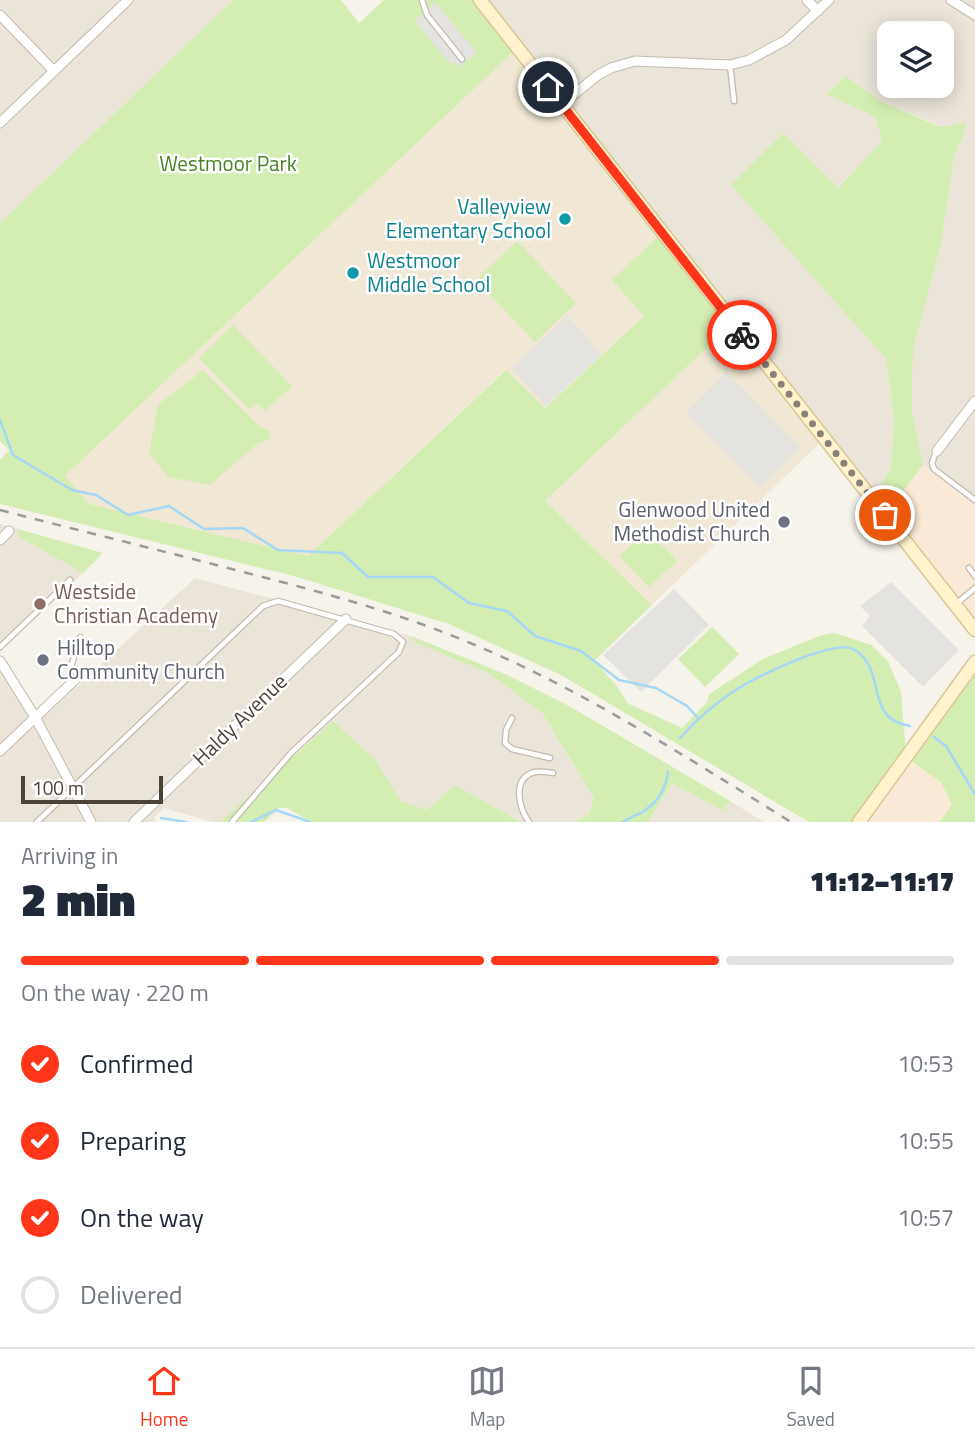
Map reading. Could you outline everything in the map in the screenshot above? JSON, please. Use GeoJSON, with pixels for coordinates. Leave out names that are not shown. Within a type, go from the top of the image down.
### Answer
{"type":"FeatureCollection","features":[{"type":"Feature","properties":{"kind":"street"},"geometry":{"type":"LineString","coordinates":[[0,122],[128,0]]}},
{"type":"Feature","properties":{"kind":"street"},"geometry":{"type":"LineString","coordinates":[[480,0],[975,629]]}},
{"type":"Feature","properties":{"kind":"street"},"geometry":{"type":"LineString","coordinates":[[807,0],[817,11]]}},
{"type":"Feature","properties":{"kind":"street"},"geometry":{"type":"LineString","coordinates":[[562,104],[604,72],[635,61],[730,65],[749,60],[786,40],[829,0]]}},
{"type":"Feature","properties":{"kind":"street"},"geometry":{"type":"LineString","coordinates":[[951,0],[975,15]]}},
{"type":"Feature","properties":{"kind":"street"},"geometry":{"type":"LineString","coordinates":[[0,15],[54,71]]}},
{"type":"Feature","properties":{"kind":"street"},"geometry":{"type":"LineString","coordinates":[[937,451],[975,401]]}},
{"type":"Feature","properties":{"kind":"street"},"geometry":{"type":"LineString","coordinates":[[0,540],[4,530]]}},
{"type":"Feature","properties":{"kind":"street","name":"Haldy Avenue"},"geometry":{"type":"LineString","coordinates":[[134,822],[346,619]]}},
{"type":"Feature","properties":{"kind":"street"},"geometry":{"type":"LineString","coordinates":[[0,661],[35,718],[91,822]]}},
{"type":"Feature","properties":{"kind":"street"},"geometry":{"type":"LineString","coordinates":[[859,822],[975,662]]}},
{"type":"Feature","properties":{"kind":"street"},"geometry":{"type":"LineString","coordinates":[[0,751],[82,673]]}},
{"type":"Feature","properties":{"kind":"lane"},"geometry":{"type":"LineString","coordinates":[[422,0],[427,15],[462,59]]}},
{"type":"Feature","properties":{"kind":"lane"},"geometry":{"type":"LineString","coordinates":[[730,65],[734,101]]}},
{"type":"Feature","properties":{"kind":"lane"},"geometry":{"type":"LineString","coordinates":[[937,451],[932,463],[934,469],[975,500]]}},
{"type":"Feature","properties":{"kind":"lane"},"geometry":{"type":"LineString","coordinates":[[969,568],[975,576]]}},
{"type":"Feature","properties":{"kind":"lane"},"geometry":{"type":"LineString","coordinates":[[0,647],[70,580]]}},
{"type":"Feature","properties":{"kind":"lane"},"geometry":{"type":"LineString","coordinates":[[955,604],[975,588]]}},
{"type":"Feature","properties":{"kind":"lane"},"geometry":{"type":"LineString","coordinates":[[37,822],[263,606],[278,601],[394,634],[403,642],[399,652],[291,753],[232,822]]}},
{"type":"Feature","properties":{"kind":"lane"},"geometry":{"type":"LineString","coordinates":[[72,683],[71,667],[80,637]]}},
{"type":"Feature","properties":{"kind":"lane"},"geometry":{"type":"LineString","coordinates":[[512,718],[506,730],[505,743],[512,749],[550,758]]}},
{"type":"Feature","properties":{"kind":"lane"},"geometry":{"type":"LineString","coordinates":[[529,822],[519,804],[520,786],[527,776],[536,772],[553,773]]}},
{"type":"Feature","properties":{"kind":"shaded area"},"geometry":{"type":"Polygon","coordinates":[[[0,0],[233,0],[0,223],[0,0]]]}},
{"type":"Feature","properties":{"kind":"shaded area"},"geometry":{"type":"Polygon","coordinates":[[[480,0],[975,0],[975,506],[923,465],[912,411],[913,350],[941,245],[954,157],[963,136],[881,101],[846,76],[826,94],[875,117],[883,141],[837,188],[783,133],[732,185],[886,359],[894,418],[891,467],[873,499],[480,0]]]}},
{"type":"Feature","properties":{"kind":"shaded area"},"geometry":{"type":"Polygon","coordinates":[[[435,3],[477,52],[459,67],[454,61],[451,64],[414,21],[435,3]]]}},
{"type":"Feature","properties":{"kind":"shaded area"},"geometry":{"type":"Polygon","coordinates":[[[517,48],[662,233],[644,316],[544,408],[505,370],[308,556],[89,504],[64,477],[517,48]]]}},
{"type":"Feature","properties":{"kind":"shaded area"},"geometry":{"type":"Polygon","coordinates":[[[567,316],[602,354],[546,406],[511,368],[567,316]]]}},
{"type":"Feature","properties":{"kind":"shaded area"},"geometry":{"type":"Polygon","coordinates":[[[733,323],[825,438],[652,605],[545,501],[733,323]]]}},
{"type":"Feature","properties":{"kind":"shaded area"},"geometry":{"type":"Polygon","coordinates":[[[726,372],[801,448],[761,488],[686,413],[726,372]]]}},
{"type":"Feature","properties":{"kind":"shaded area"},"geometry":{"type":"Polygon","coordinates":[[[923,465],[975,506],[975,630],[885,515],[923,465]]]}},
{"type":"Feature","properties":{"kind":"shaded area"},"geometry":{"type":"Polygon","coordinates":[[[0,524],[18,529],[19,537],[83,573],[0,652],[0,524]]]}},
{"type":"Feature","properties":{"kind":"shaded area"},"geometry":{"type":"Polygon","coordinates":[[[195,578],[411,636],[414,642],[488,673],[543,714],[594,798],[589,814],[574,822],[521,822],[455,785],[427,810],[401,801],[375,759],[333,721],[220,822],[164,808],[154,817],[156,822],[0,822],[0,654],[43,718],[195,578]]]}},
{"type":"Feature","properties":{"kind":"shaded area"},"geometry":{"type":"Polygon","coordinates":[[[891,582],[959,650],[923,687],[862,626],[870,616],[860,606],[891,582]]]}},
{"type":"Feature","properties":{"kind":"shaded area"},"geometry":{"type":"Polygon","coordinates":[[[674,589],[709,625],[641,692],[603,655],[674,589]]]}},
{"type":"Feature","properties":{"kind":"shaded area"},"geometry":{"type":"Polygon","coordinates":[[[906,757],[941,782],[952,805],[939,822],[859,822],[906,757]]]}},
{"type":"Feature","properties":{"kind":"shaded area"},"geometry":{"type":"Polygon","coordinates":[[[672,783],[723,811],[730,801],[764,822],[648,822],[672,783]]]}},
{"type":"Feature","properties":{"kind":"green space","name":"Westmoor Park"},"geometry":{"type":"Polygon","coordinates":[[[233,0],[341,0],[359,23],[384,0],[480,0],[517,48],[65,476],[89,504],[308,556],[506,370],[545,408],[644,316],[612,280],[662,233],[733,323],[545,501],[652,605],[594,661],[617,686],[627,703],[682,728],[707,702],[709,694],[763,659],[822,635],[835,633],[871,645],[888,661],[901,692],[906,755],[975,662],[975,822],[939,822],[952,805],[941,782],[906,757],[859,822],[809,822],[561,675],[449,624],[294,576],[0,504],[0,460],[9,450],[0,441],[0,223],[233,0]]]}},
{"type":"Feature","properties":{"kind":"green space"},"geometry":{"type":"Polygon","coordinates":[[[846,76],[881,101],[940,127],[966,122],[954,157],[941,245],[913,350],[912,411],[923,465],[885,515],[873,499],[891,467],[894,418],[886,359],[731,185],[783,133],[838,188],[882,141],[875,117],[826,94],[846,76]]]}},
{"type":"Feature","properties":{"kind":"green space"},"geometry":{"type":"Polygon","coordinates":[[[517,241],[576,303],[535,342],[476,280],[517,241]]]}},
{"type":"Feature","properties":{"kind":"green space"},"geometry":{"type":"Polygon","coordinates":[[[233,325],[292,386],[265,411],[258,404],[250,410],[199,358],[233,325]]]}},
{"type":"Feature","properties":{"kind":"green space"},"geometry":{"type":"Polygon","coordinates":[[[203,370],[259,426],[269,431],[270,439],[257,444],[210,485],[168,477],[149,453],[158,405],[203,370]]]}},
{"type":"Feature","properties":{"kind":"green space"},"geometry":{"type":"Polygon","coordinates":[[[18,529],[103,553],[83,573],[19,537],[18,529]]]}},
{"type":"Feature","properties":{"kind":"green space"},"geometry":{"type":"Polygon","coordinates":[[[648,530],[677,561],[649,587],[619,556],[648,530]]]}},
{"type":"Feature","properties":{"kind":"green space"},"geometry":{"type":"Polygon","coordinates":[[[712,627],[739,654],[705,687],[678,659],[712,627]]]}},
{"type":"Feature","properties":{"kind":"green space"},"geometry":{"type":"Polygon","coordinates":[[[411,636],[505,674],[571,707],[730,801],[723,811],[672,783],[648,822],[574,822],[589,814],[594,798],[543,714],[488,673],[414,642],[411,636]]]}},
{"type":"Feature","properties":{"kind":"green space"},"geometry":{"type":"Polygon","coordinates":[[[333,721],[375,759],[401,801],[427,810],[455,785],[521,822],[311,822],[287,808],[279,808],[264,822],[220,822],[333,721]]]}},
{"type":"Feature","properties":{"kind":"waterway"},"geometry":{"type":"LineString","coordinates":[[0,420],[13,455],[72,490],[96,495],[128,515],[169,506],[204,529],[243,528],[278,550],[342,553],[368,577],[433,577],[469,603],[507,611],[535,636],[581,651],[619,680],[656,688],[687,706],[698,718]]}},
{"type":"Feature","properties":{"kind":"waterway"},"geometry":{"type":"LineString","coordinates":[[680,738],[714,706],[747,683],[815,653],[845,647],[855,650],[865,659],[886,714],[895,722],[910,726]]}},
{"type":"Feature","properties":{"kind":"waterway"},"geometry":{"type":"LineString","coordinates":[[934,737],[946,746],[975,794]]}},
{"type":"Feature","properties":{"kind":"waterway"},"geometry":{"type":"LineString","coordinates":[[623,822],[644,811],[658,799],[666,784],[668,772]]}},
{"type":"Feature","properties":{"kind":"waterway"},"geometry":{"type":"LineString","coordinates":[[251,822],[276,810],[310,822]]}},
{"type":"Feature","properties":{"kind":"waterway"},"geometry":{"type":"LineString","coordinates":[[161,818],[186,822]]}},
{"type":"Feature","properties":{"kind":"railway"},"geometry":{"type":"LineString","coordinates":[[0,510],[312,590],[404,618],[463,640],[590,701],[791,822]]}},
{"type":"Feature","properties":{"kind":"way so far"},"geometry":{"type":"LineString","coordinates":[[742,335],[885,515]]}},
{"type":"Feature","properties":{"kind":"place","name":"Valleyview Elementary School"},"geometry":{"type":"Point","coordinates":[565,219]}},
{"type":"Feature","properties":{"kind":"place","name":"Westmoor Middle School"},"geometry":{"type":"Point","coordinates":[353,273]}},
{"type":"Feature","properties":{"kind":"place","name":"Glenwood United Methodist Church"},"geometry":{"type":"Point","coordinates":[784,522]}},
{"type":"Feature","properties":{"kind":"place","name":"Westside Christian Academy"},"geometry":{"type":"Point","coordinates":[40,604]}},
{"type":"Feature","properties":{"kind":"place","name":"Hilltop Community Church"},"geometry":{"type":"Point","coordinates":[43,660]}},
{"type":"Feature","properties":{"kind":"route"},"geometry":{"type":"LineString","coordinates":[[548,87],[742,335]]}}]}
